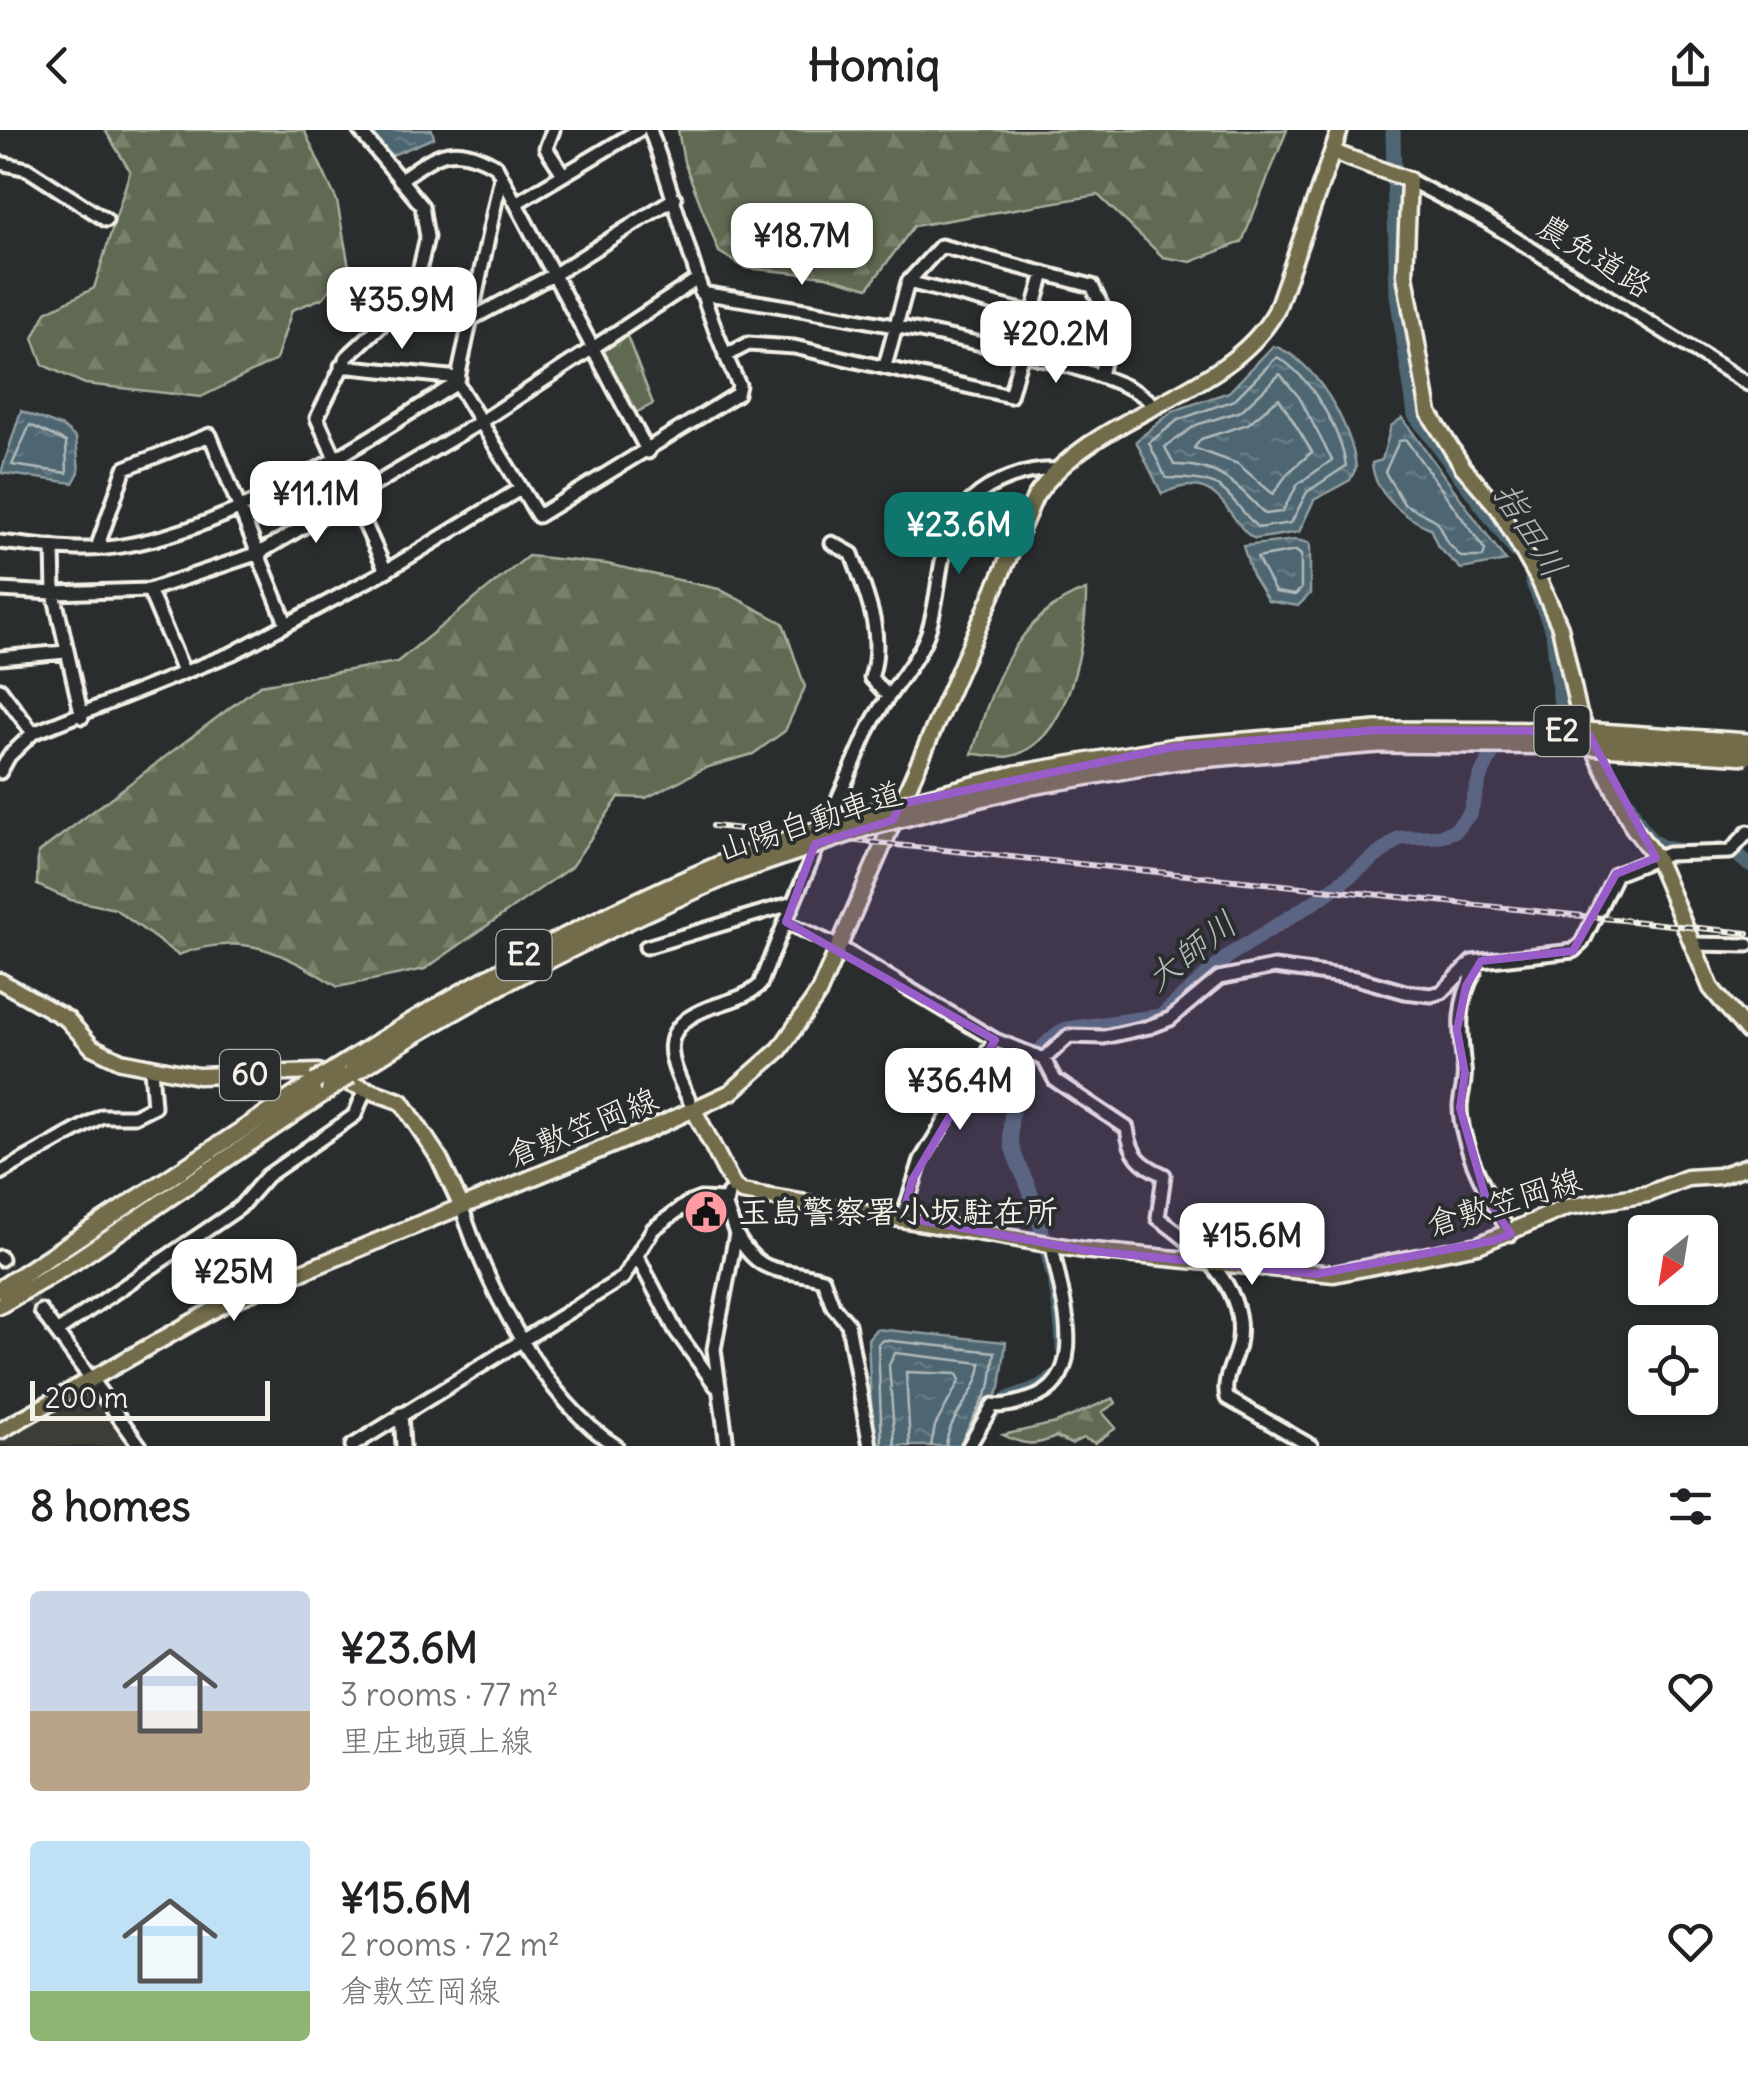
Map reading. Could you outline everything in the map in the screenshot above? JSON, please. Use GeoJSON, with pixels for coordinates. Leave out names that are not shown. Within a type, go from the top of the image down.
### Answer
{"type":"FeatureCollection","features":[{"type":"Feature","properties":{"kind":"highway","name":"山陽自動車道"},"geometry":{"type":"LineString","coordinates":[[0,1289],[322,1086],[496,970],[639,898],[728,869],[861,815],[1174,747],[1584,731],[1748,742]]}},
{"type":"Feature","properties":{"kind":"highway","name":"山陽自動車道"},"geometry":{"type":"LineString","coordinates":[[1377,737],[1748,756]]}},
{"type":"Feature","properties":{"kind":"highway","name":"山陽自動車道"},"geometry":{"type":"LineString","coordinates":[[0,1305],[75,1261],[322,1086]]}},
{"type":"Feature","properties":{"kind":"main road"},"geometry":{"type":"LineString","coordinates":[[694,1110],[747,1081],[780,1050],[812,1004],[1021,521],[1056,470],[1153,405],[1228,362],[1263,334],[1276,310],[1340,130]]}},
{"type":"Feature","properties":{"kind":"main road"},"geometry":{"type":"LineString","coordinates":[[1333,152],[1400,176],[1405,275],[1428,414],[1463,467],[1498,509],[1539,580],[1560,627],[1586,730],[1633,827],[1656,858],[1711,988],[1748,1032]]}},
{"type":"Feature","properties":{"kind":"main road","name":"60"},"geometry":{"type":"LineString","coordinates":[[0,981],[67,1018],[103,1055],[151,1069],[198,1076],[318,1072],[410,1108],[461,1205]]}},
{"type":"Feature","properties":{"kind":"main road","name":"倉敷笠岡線"},"geometry":{"type":"LineString","coordinates":[[0,1430],[226,1304],[694,1110],[730,1194],[742,1192],[903,1217],[1048,1244],[1210,1263],[1349,1273],[1511,1234],[1567,1207],[1648,1194],[1687,1178],[1718,1176],[1748,1166]]}},
{"type":"Feature","properties":{"kind":"street"},"geometry":{"type":"LineString","coordinates":[[359,130],[422,206],[427,237],[419,272],[404,304],[341,366],[317,418],[386,572]]}},
{"type":"Feature","properties":{"kind":"street"},"geometry":{"type":"LineString","coordinates":[[553,130],[546,148],[563,174]]}},
{"type":"Feature","properties":{"kind":"street"},"geometry":{"type":"LineString","coordinates":[[516,203],[639,130]]}},
{"type":"Feature","properties":{"kind":"street"},"geometry":{"type":"LineString","coordinates":[[500,177],[458,381],[538,516],[737,394],[739,385],[696,280],[676,198],[650,130]]}},
{"type":"Feature","properties":{"kind":"street"},"geometry":{"type":"LineString","coordinates":[[400,180],[435,154],[453,151],[476,155],[496,166],[648,452]]}},
{"type":"Feature","properties":{"kind":"street"},"geometry":{"type":"LineString","coordinates":[[0,163],[27,169],[106,220]]}},
{"type":"Feature","properties":{"kind":"street","name":"農免道路"},"geometry":{"type":"LineString","coordinates":[[1400,176],[1486,220],[1748,384]]}},
{"type":"Feature","properties":{"kind":"street"},"geometry":{"type":"LineString","coordinates":[[472,318],[555,274],[676,198]]}},
{"type":"Feature","properties":{"kind":"street"},"geometry":{"type":"LineString","coordinates":[[884,366],[908,282],[941,246],[1092,286],[1109,316],[1110,334],[1100,376]]}},
{"type":"Feature","properties":{"kind":"street"},"geometry":{"type":"LineString","coordinates":[[725,356],[748,344],[794,347],[1010,396],[1044,273]]}},
{"type":"Feature","properties":{"kind":"street"},"geometry":{"type":"LineString","coordinates":[[0,590],[54,594],[149,590],[259,553],[482,421],[696,280]]}},
{"type":"Feature","properties":{"kind":"street"},"geometry":{"type":"LineString","coordinates":[[908,282],[1110,334]]}},
{"type":"Feature","properties":{"kind":"street"},"geometry":{"type":"LineString","coordinates":[[701,293],[896,324],[1100,376],[1137,388],[1153,405]]}},
{"type":"Feature","properties":{"kind":"street"},"geometry":{"type":"LineString","coordinates":[[341,366],[458,381]]}},
{"type":"Feature","properties":{"kind":"street"},"geometry":{"type":"LineString","coordinates":[[0,542],[97,548],[176,532],[239,507],[335,456],[458,381]]}},
{"type":"Feature","properties":{"kind":"street"},"geometry":{"type":"LineString","coordinates":[[97,548],[126,468],[210,435],[286,623]]}},
{"type":"Feature","properties":{"kind":"street"},"geometry":{"type":"LineString","coordinates":[[694,1110],[677,1076],[670,1047],[672,1034],[689,1014],[754,990],[887,695],[926,636],[941,556],[954,526],[971,500],[1036,469],[1056,470]]}},
{"type":"Feature","properties":{"kind":"street"},"geometry":{"type":"LineString","coordinates":[[0,772],[9,756],[34,733],[82,717],[233,653],[386,572],[520,490]]}},
{"type":"Feature","properties":{"kind":"street"},"geometry":{"type":"LineString","coordinates":[[832,544],[852,554],[873,611],[878,655],[871,678],[887,695]]}},
{"type":"Feature","properties":{"kind":"street"},"geometry":{"type":"LineString","coordinates":[[53,547],[54,594],[82,717]]}},
{"type":"Feature","properties":{"kind":"street"},"geometry":{"type":"LineString","coordinates":[[149,590],[183,672]]}},
{"type":"Feature","properties":{"kind":"street"},"geometry":{"type":"LineString","coordinates":[[0,658],[65,652]]}},
{"type":"Feature","properties":{"kind":"street"},"geometry":{"type":"LineString","coordinates":[[0,690],[34,733]]}},
{"type":"Feature","properties":{"kind":"street"},"geometry":{"type":"LineString","coordinates":[[1040,1059],[1075,1034],[1104,1037],[1170,1019],[1219,978],[1253,970],[1294,968],[1432,995],[1442,992],[1472,962],[1573,951],[1582,943],[1616,874],[1656,858],[1732,851],[1748,832]]}},
{"type":"Feature","properties":{"kind":"street"},"geometry":{"type":"LineString","coordinates":[[646,947],[790,904]]}},
{"type":"Feature","properties":{"kind":"street"},"geometry":{"type":"LineString","coordinates":[[786,922],[839,947],[995,1040],[1040,1059],[1055,1080],[1128,1128],[1132,1153],[1145,1167],[1164,1175],[1158,1218],[1210,1263],[1233,1295],[1240,1321],[1236,1354],[1225,1389],[1228,1398],[1311,1446]]}},
{"type":"Feature","properties":{"kind":"street"},"geometry":{"type":"LineString","coordinates":[[1692,944],[1748,945]]}},
{"type":"Feature","properties":{"kind":"street"},"geometry":{"type":"LineString","coordinates":[[1472,962],[1475,971],[1466,986],[1457,1030],[1465,1073],[1460,1108],[1485,1194],[1511,1234]]}},
{"type":"Feature","properties":{"kind":"street"},"geometry":{"type":"LineString","coordinates":[[903,1217],[920,1160],[995,1040]]}},
{"type":"Feature","properties":{"kind":"street"},"geometry":{"type":"LineString","coordinates":[[0,1173],[102,1116],[134,1116],[154,1106],[157,1095],[151,1069]]}},
{"type":"Feature","properties":{"kind":"street"},"geometry":{"type":"LineString","coordinates":[[58,1331],[238,1208],[267,1176],[355,1115],[365,1090]]}},
{"type":"Feature","properties":{"kind":"street"},"geometry":{"type":"LineString","coordinates":[[352,1446],[523,1336],[623,1278],[653,1229],[687,1204],[730,1194],[736,1234],[746,1253],[779,1274],[823,1278],[833,1306],[848,1324],[870,1446]]}},
{"type":"Feature","properties":{"kind":"street"},"geometry":{"type":"LineString","coordinates":[[461,1205],[470,1241],[558,1395],[595,1432],[616,1446]]}},
{"type":"Feature","properties":{"kind":"street"},"geometry":{"type":"LineString","coordinates":[[727,1446],[714,1335],[736,1234]]}},
{"type":"Feature","properties":{"kind":"street"},"geometry":{"type":"LineString","coordinates":[[969,1446],[996,1406],[1044,1392],[1060,1377],[1068,1359],[1048,1244]]}},
{"type":"Feature","properties":{"kind":"street"},"geometry":{"type":"LineString","coordinates":[[638,1258],[676,1331],[719,1389]]}},
{"type":"Feature","properties":{"kind":"street"},"geometry":{"type":"LineString","coordinates":[[42,1311],[140,1446]]}},
{"type":"Feature","properties":{"kind":"street"},"geometry":{"type":"LineString","coordinates":[[401,1414],[403,1446]]}},
{"type":"Feature","properties":{"kind":"street"},"geometry":{"type":"LineString","coordinates":[[595,1432],[595,1446]]}},
{"type":"Feature","properties":{"kind":"highlighted area"},"geometry":{"type":"Polygon","coordinates":[[[1377,730],[1587,731],[1656,858],[1616,874],[1573,951],[1481,961],[1466,986],[1457,1030],[1465,1073],[1460,1108],[1485,1195],[1511,1234],[1492,1241],[1317,1274],[1083,1250],[903,1217],[912,1180],[995,1040],[786,922],[815,844],[893,820],[900,804],[1174,747],[1377,730]]]}},
{"type":"Feature","properties":{"kind":"shaded area"},"geometry":{"type":"Polygon","coordinates":[[[88,1390],[93,1391],[134,1446],[0,1446],[0,1441],[88,1390]]]}},
{"type":"Feature","properties":{"kind":"green space"},"geometry":{"type":"Polygon","coordinates":[[[105,130],[304,130],[337,201],[349,267],[323,298],[292,310],[276,360],[201,397],[85,384],[43,365],[33,338],[46,312],[94,288],[130,171],[105,130]]]}},
{"type":"Feature","properties":{"kind":"green space"},"geometry":{"type":"Polygon","coordinates":[[[678,130],[1287,130],[1242,242],[1191,262],[1163,257],[1098,195],[914,226],[868,288],[826,276],[745,268],[719,252],[684,162],[678,130]]]}},
{"type":"Feature","properties":{"kind":"green space"},"geometry":{"type":"Polygon","coordinates":[[[627,336],[653,404],[635,413],[601,353],[627,336]]]}},
{"type":"Feature","properties":{"kind":"green space"},"geometry":{"type":"Polygon","coordinates":[[[528,556],[607,564],[719,589],[783,623],[805,687],[785,731],[753,754],[705,768],[646,798],[619,797],[571,867],[425,969],[338,987],[261,948],[223,945],[178,955],[115,909],[71,900],[37,885],[38,853],[260,685],[397,662],[528,556]]]}},
{"type":"Feature","properties":{"kind":"green space"},"geometry":{"type":"Polygon","coordinates":[[[1086,590],[1083,634],[1071,686],[1047,732],[1031,747],[1011,756],[972,754],[998,679],[1024,635],[1061,601],[1086,590]]]}},
{"type":"Feature","properties":{"kind":"green space"},"geometry":{"type":"Polygon","coordinates":[[[1113,1398],[1116,1403],[1102,1412],[1116,1428],[1095,1443],[1083,1438],[1071,1444],[1056,1437],[1030,1444],[1003,1435],[1056,1423],[1113,1398]]]}},
{"type":"Feature","properties":{"kind":"water"},"geometry":{"type":"Polygon","coordinates":[[[367,130],[432,130],[434,138],[390,156],[367,130]]]}},
{"type":"Feature","properties":{"kind":"water"},"geometry":{"type":"Polygon","coordinates":[[[1273,346],[1303,364],[1329,396],[1348,434],[1356,468],[1350,480],[1314,500],[1299,532],[1255,539],[1210,491],[1198,486],[1182,487],[1162,494],[1136,441],[1173,411],[1229,392],[1273,346]]]}},
{"type":"Feature","properties":{"kind":"water"},"geometry":{"type":"Polygon","coordinates":[[[21,411],[63,427],[76,438],[79,472],[73,483],[1,473],[21,411]]]}},
{"type":"Feature","properties":{"kind":"water"},"geometry":{"type":"Polygon","coordinates":[[[1402,418],[1506,561],[1461,569],[1438,547],[1430,528],[1410,518],[1384,494],[1372,463],[1382,460],[1391,426],[1402,418]]]}},
{"type":"Feature","properties":{"kind":"water"},"geometry":{"type":"Polygon","coordinates":[[[1296,540],[1310,543],[1310,594],[1298,606],[1268,601],[1252,575],[1243,546],[1296,540]]]}},
{"type":"Feature","properties":{"kind":"water"},"geometry":{"type":"Polygon","coordinates":[[[876,1329],[1006,1342],[1000,1388],[967,1446],[873,1446],[868,1339],[876,1329]]]}},
{"type":"Feature","properties":{"kind":"waterway","name":"指田川"},"geometry":{"type":"LineString","coordinates":[[1393,130],[1397,295],[1415,415],[1516,551]]}},
{"type":"Feature","properties":{"kind":"waterway","name":"指田川"},"geometry":{"type":"LineString","coordinates":[[1532,580],[1553,632],[1562,715],[1589,732]]}},
{"type":"Feature","properties":{"kind":"waterway","name":"大師川"},"geometry":{"type":"LineString","coordinates":[[1531,733],[1562,715]]}},
{"type":"Feature","properties":{"kind":"waterway","name":"大師川"},"geometry":{"type":"LineString","coordinates":[[1063,1348],[1052,1268],[1011,1140],[1017,1092],[1042,1048],[1067,1029],[1161,1016],[1231,954],[1319,899],[1400,838],[1441,836],[1456,830],[1470,813],[1480,777],[1499,739]]}},
{"type":"Feature","properties":{"kind":"waterway","name":"指田川"},"geometry":{"type":"LineString","coordinates":[[1628,803],[1654,842],[1680,850]]}},
{"type":"Feature","properties":{"kind":"waterway","name":"指田川"},"geometry":{"type":"LineString","coordinates":[[1718,849],[1737,854],[1748,864]]}},
{"type":"Feature","properties":{"kind":"waterway","name":"大師川"},"geometry":{"type":"LineString","coordinates":[[992,1414],[1005,1401],[1052,1378]]}},
{"type":"Feature","properties":{"kind":"tunnel"},"geometry":{"type":"LineString","coordinates":[[1,1259],[41,1311]]}},
{"type":"Feature","properties":{"kind":"railway"},"geometry":{"type":"LineString","coordinates":[[713,826],[1748,933]]}},
{"type":"Feature","properties":{"kind":"place","name":"玉島警察署小坂駐在所"},"geometry":{"type":"Point","coordinates":[706,1212]}}]}
